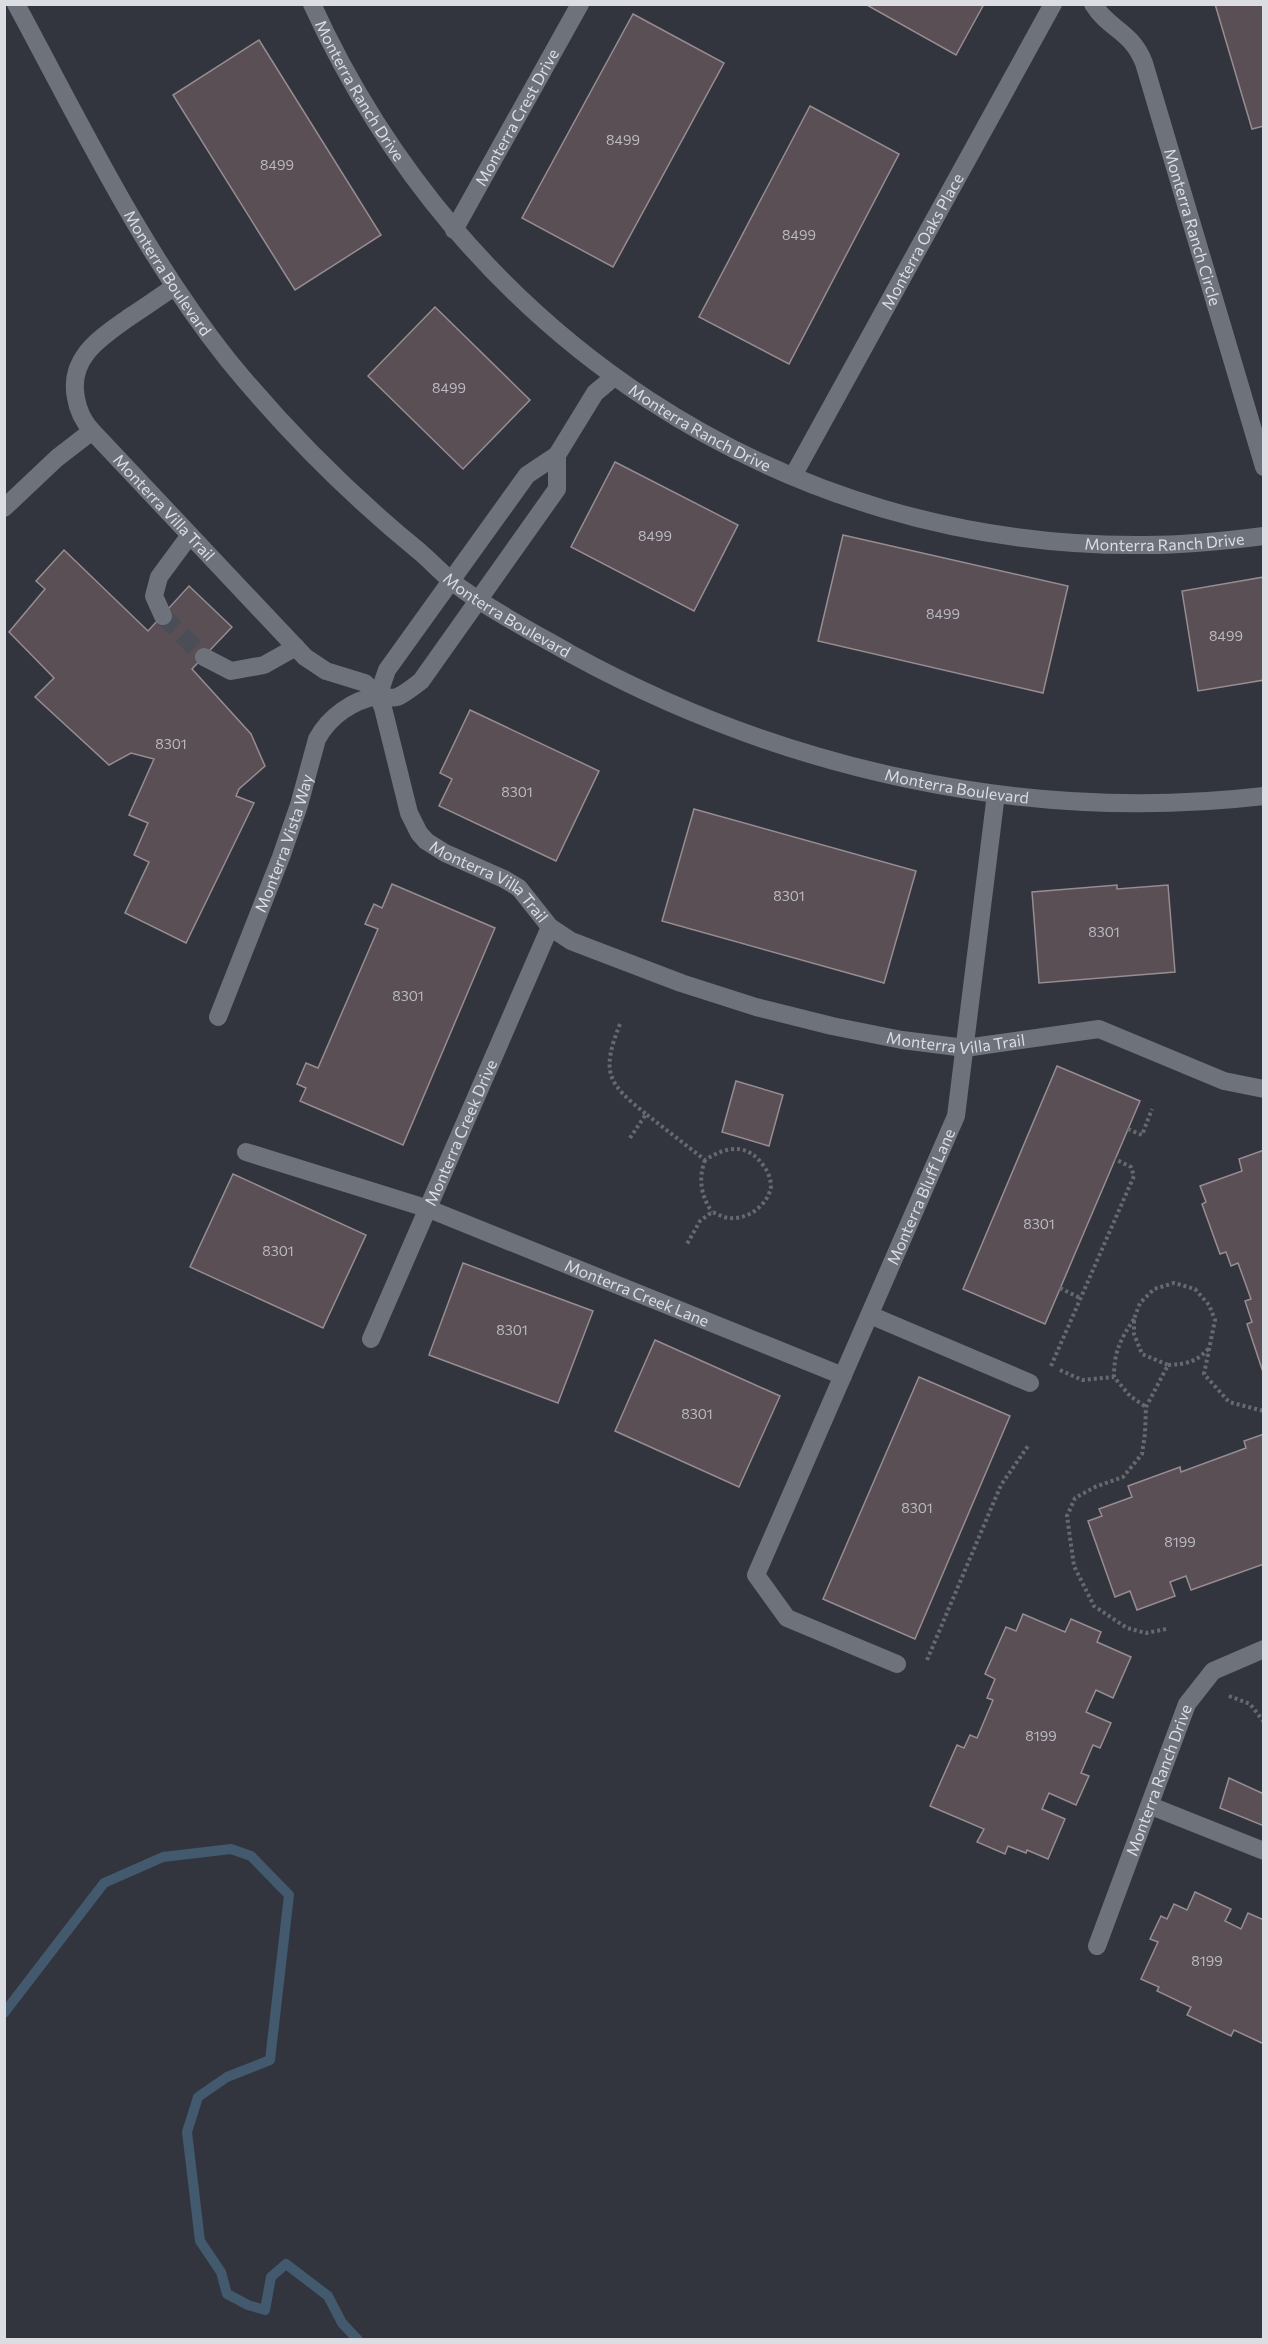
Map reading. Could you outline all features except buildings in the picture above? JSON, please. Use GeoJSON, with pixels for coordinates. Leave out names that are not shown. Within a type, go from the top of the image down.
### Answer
{"type":"FeatureCollection","features":[{"type":"Feature","properties":{"kind":"street","name":"Monterra Boulevard"},"geometry":{"type":"LineString","coordinates":[[16,4],[118,193],[174,287],[227,358],[297,439],[374,514],[451,581],[478,600],[610,675],[674,705],[741,733],[877,773],[996,794],[1089,802],[1161,803],[1263,796]]}},
{"type":"Feature","properties":{"kind":"street","name":"Monterra Ranch Drive"},"geometry":{"type":"LineString","coordinates":[[312,4],[330,43],[382,134],[454,230],[516,296],[564,338],[614,377],[665,411],[720,442],[793,476],[896,512],[957,527],[1020,537],[1082,543],[1145,545],[1209,543],[1263,536]]}},
{"type":"Feature","properties":{"kind":"street","name":"Monterra Crest Drive"},"geometry":{"type":"LineString","coordinates":[[454,230],[580,4]]}},
{"type":"Feature","properties":{"kind":"street","name":"Monterra Oaks Place"},"geometry":{"type":"LineString","coordinates":[[793,476],[1053,4]]}},
{"type":"Feature","properties":{"kind":"street","name":"Monterra Ranch Circle"},"geometry":{"type":"LineString","coordinates":[[1093,4],[1098,12],[1134,43],[1144,63],[1263,467]]}},
{"type":"Feature","properties":{"kind":"street","name":"Monterra Villa Trail"},"geometry":{"type":"LineString","coordinates":[[174,287],[100,337],[85,353],[76,373],[75,395],[81,415],[92,431],[296,647],[318,667],[334,674],[360,680],[378,696],[409,813],[418,833],[434,848],[519,888],[559,935],[607,956],[756,1007],[890,1038],[965,1048],[1099,1029],[1224,1081],[1263,1089]]}},
{"type":"Feature","properties":{"kind":"street"},"geometry":{"type":"LineString","coordinates":[[378,696],[387,670],[527,475],[556,455],[595,393],[614,377]]}},
{"type":"Feature","properties":{"kind":"street"},"geometry":{"type":"LineString","coordinates":[[4,508],[57,458],[92,431]]}},
{"type":"Feature","properties":{"kind":"street","name":"Monterra Vista Way"},"geometry":{"type":"LineString","coordinates":[[218,1017],[281,857],[299,805],[317,739],[329,721],[346,708],[378,696],[396,698],[421,681],[557,489],[556,455]]}},
{"type":"Feature","properties":{"kind":"street"},"geometry":{"type":"LineString","coordinates":[[163,616],[154,596],[159,577],[190,535]]}},
{"type":"Feature","properties":{"kind":"street"},"geometry":{"type":"LineString","coordinates":[[204,657],[231,671],[264,665],[296,647]]}},
{"type":"Feature","properties":{"kind":"street","name":"Monterra Bluff Lane"},"geometry":{"type":"LineString","coordinates":[[897,1664],[787,1618],[756,1575],[956,1116],[996,794]]}},
{"type":"Feature","properties":{"kind":"street","name":"Monterra Creek Drive"},"geometry":{"type":"LineString","coordinates":[[371,1339],[550,927]]}},
{"type":"Feature","properties":{"kind":"street","name":"Monterra Creek Lane"},"geometry":{"type":"LineString","coordinates":[[246,1152],[429,1209],[843,1376]]}},
{"type":"Feature","properties":{"kind":"street"},"geometry":{"type":"LineString","coordinates":[[870,1315],[1030,1383]]}},
{"type":"Feature","properties":{"kind":"street","name":"Monterra Ranch Drive"},"geometry":{"type":"LineString","coordinates":[[1097,1946],[1151,1806],[1187,1704],[1213,1671],[1263,1649]]}},
{"type":"Feature","properties":{"kind":"street"},"geometry":{"type":"LineString","coordinates":[[1151,1806],[1263,1851]]}},
{"type":"Feature","properties":{"kind":"path"},"geometry":{"type":"LineString","coordinates":[[620,1024],[611,1046],[609,1073],[621,1093],[705,1160]]}},
{"type":"Feature","properties":{"kind":"path"},"geometry":{"type":"LineString","coordinates":[[1128,1129],[1142,1136],[1152,1109]]}},
{"type":"Feature","properties":{"kind":"path"},"geometry":{"type":"LineString","coordinates":[[630,1138],[646,1114]]}},
{"type":"Feature","properties":{"kind":"path"},"geometry":{"type":"LineString","coordinates":[[744,1149],[759,1160],[768,1172],[771,1186],[762,1205],[743,1218],[729,1218],[712,1212],[705,1202],[701,1188],[701,1170],[705,1160],[720,1150],[744,1149]]}},
{"type":"Feature","properties":{"kind":"path"},"geometry":{"type":"LineString","coordinates":[[1050,1366],[1134,1176],[1131,1167],[1115,1159]]}},
{"type":"Feature","properties":{"kind":"path"},"geometry":{"type":"LineString","coordinates":[[687,1244],[700,1221],[712,1212]]}},
{"type":"Feature","properties":{"kind":"path"},"geometry":{"type":"LineString","coordinates":[[1146,1407],[1130,1396],[1114,1377],[1114,1357],[1122,1337],[1134,1320],[1140,1303],[1154,1289],[1174,1283],[1194,1289],[1209,1305],[1215,1320],[1204,1374],[1229,1402],[1263,1411]]}},
{"type":"Feature","properties":{"kind":"path"},"geometry":{"type":"LineString","coordinates":[[1060,1288],[1080,1298]]}},
{"type":"Feature","properties":{"kind":"path"},"geometry":{"type":"LineString","coordinates":[[1134,1320],[1134,1334],[1142,1353],[1168,1365],[1188,1364],[1201,1357],[1210,1346]]}},
{"type":"Feature","properties":{"kind":"path"},"geometry":{"type":"LineString","coordinates":[[1166,1629],[1146,1633],[1127,1628],[1094,1606],[1074,1566],[1067,1516],[1075,1498],[1095,1486],[1123,1477],[1142,1454],[1146,1407],[1168,1365]]}},
{"type":"Feature","properties":{"kind":"path"},"geometry":{"type":"LineString","coordinates":[[1059,1370],[1082,1380],[1114,1377]]}},
{"type":"Feature","properties":{"kind":"path"},"geometry":{"type":"LineString","coordinates":[[927,1660],[1001,1485],[1028,1446]]}},
{"type":"Feature","properties":{"kind":"path"},"geometry":{"type":"LineString","coordinates":[[1229,1696],[1250,1704],[1263,1722]]}},
{"type":"Feature","properties":{"kind":"waterway"},"geometry":{"type":"LineString","coordinates":[[4,2013],[104,1883],[163,1857],[231,1849],[251,1856],[289,1895],[270,2060],[227,2077],[198,2097],[187,2132],[200,2241],[221,2272],[227,2294],[248,2305],[265,2310],[271,2277],[286,2264],[328,2296],[342,2323],[358,2340]]}},
{"type":"Feature","properties":{"kind":"tunnel"},"geometry":{"type":"LineString","coordinates":[[163,616],[204,657]]}}]}
